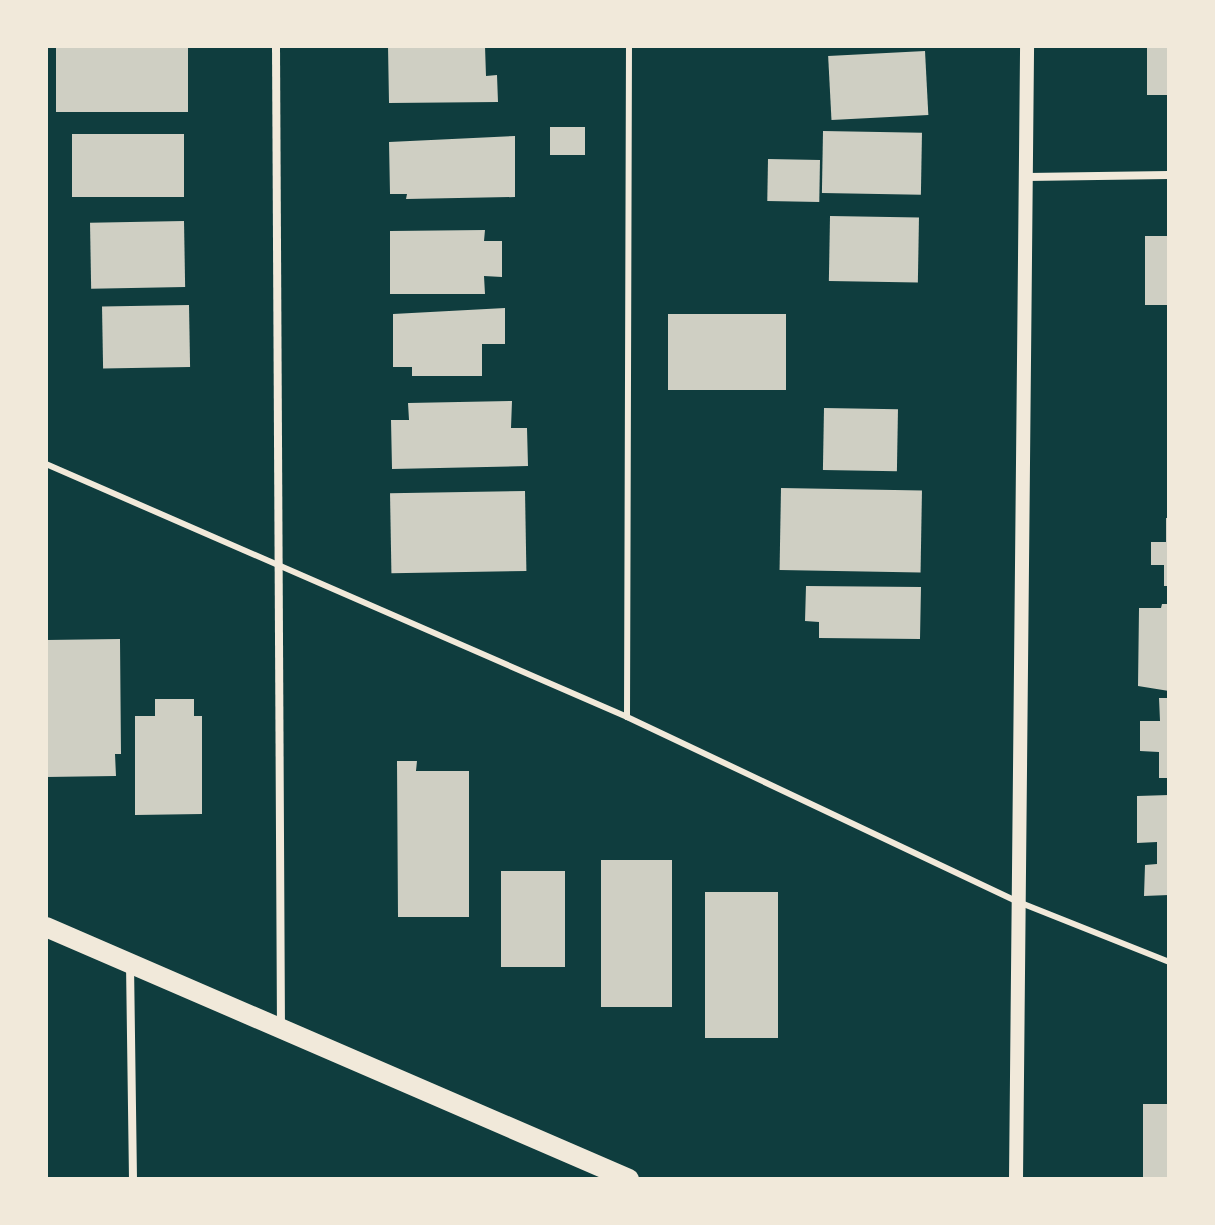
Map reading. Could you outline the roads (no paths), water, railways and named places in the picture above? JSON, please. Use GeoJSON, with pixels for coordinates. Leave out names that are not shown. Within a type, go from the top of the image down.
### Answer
{"type":"FeatureCollection","features":[{"type":"Feature","properties":{"kind":"main road"},"geometry":{"type":"LineString","coordinates":[[46,927],[629,1179]]}},
{"type":"Feature","properties":{"kind":"street"},"geometry":{"type":"LineString","coordinates":[[276,46],[281,1028]]}},
{"type":"Feature","properties":{"kind":"street"},"geometry":{"type":"LineString","coordinates":[[1016,1179],[1027,46]]}},
{"type":"Feature","properties":{"kind":"street"},"geometry":{"type":"LineString","coordinates":[[1027,177],[1169,175]]}},
{"type":"Feature","properties":{"kind":"street"},"geometry":{"type":"LineString","coordinates":[[130,963],[133,1179]]}},
{"type":"Feature","properties":{"kind":"lane"},"geometry":{"type":"LineString","coordinates":[[627,717],[629,46]]}},
{"type":"Feature","properties":{"kind":"lane"},"geometry":{"type":"LineString","coordinates":[[46,464],[627,717],[1021,903],[1169,962]]}}]}
